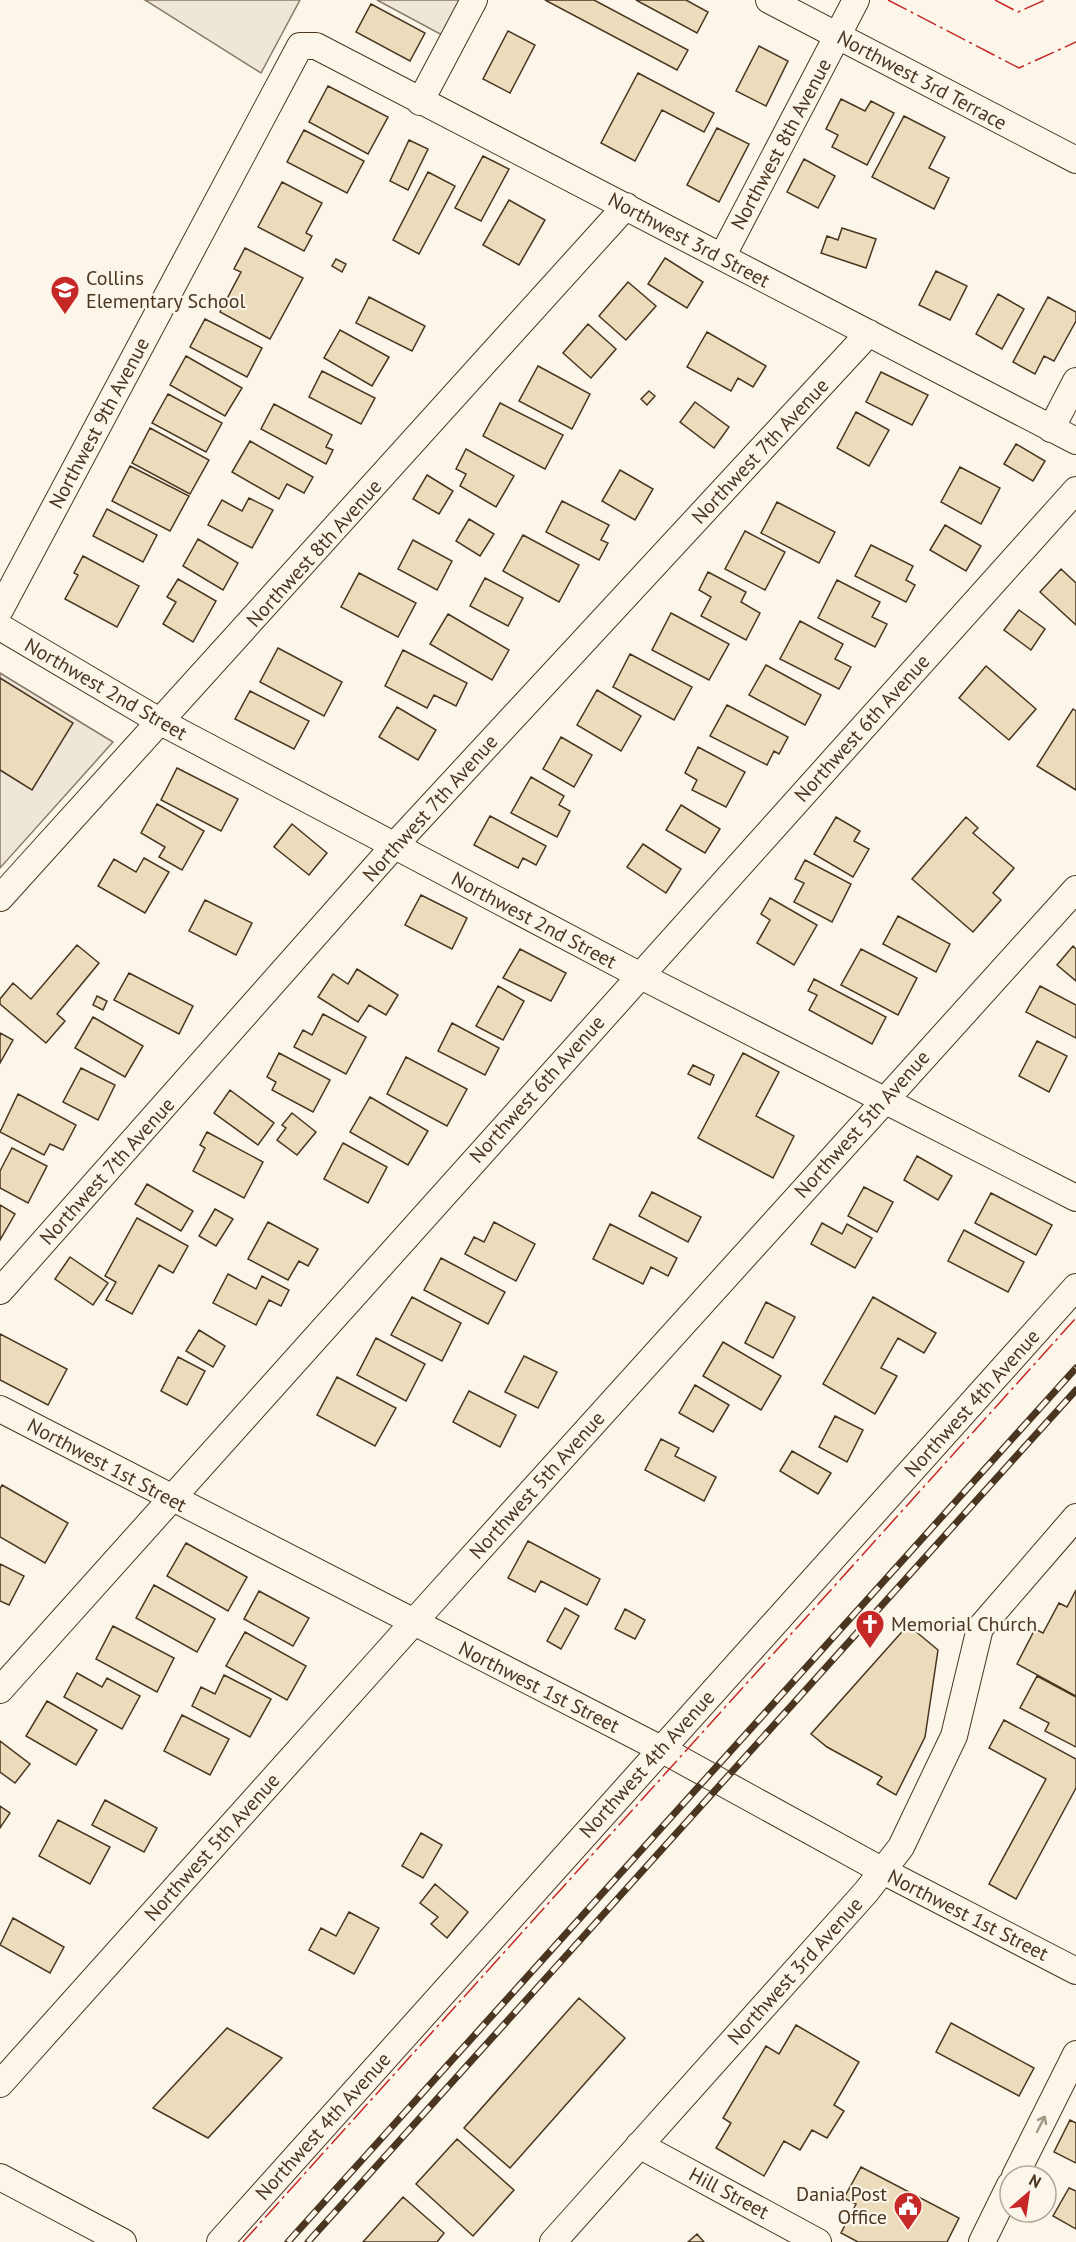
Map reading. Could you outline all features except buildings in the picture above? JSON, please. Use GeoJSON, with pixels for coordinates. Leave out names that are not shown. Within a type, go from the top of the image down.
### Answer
{"type":"FeatureCollection","features":[{"type":"Feature","properties":{"kind":"street"},"geometry":{"type":"LineString","coordinates":[[420,102],[474,0]]}},
{"type":"Feature","properties":{"kind":"street","name":"Northwest 3rd Terrace"},"geometry":{"type":"LineString","coordinates":[[769,0],[1076,160]]}},
{"type":"Feature","properties":{"kind":"street","name":"Northwest 8th Avenue"},"geometry":{"type":"LineString","coordinates":[[722,257],[856,0]]}},
{"type":"Feature","properties":{"kind":"street","name":"Northwest 3rd Street"},"geometry":{"type":"LineString","coordinates":[[300,46],[316,46],[1076,441]]}},
{"type":"Feature","properties":{"kind":"street","name":"Northwest 9th Avenue"},"geometry":{"type":"LineString","coordinates":[[0,610],[300,46]]}},
{"type":"Feature","properties":{"kind":"street","name":"Northwest 8th Avenue"},"geometry":{"type":"LineString","coordinates":[[0,898],[161,723],[626,206]]}},
{"type":"Feature","properties":{"kind":"street","name":"Northwest 7th Avenue"},"geometry":{"type":"LineString","coordinates":[[0,1291],[394,846],[869,333]]}},
{"type":"Feature","properties":{"kind":"street"},"geometry":{"type":"LineString","coordinates":[[1052,429],[1076,381]]}},
{"type":"Feature","properties":{"kind":"street","name":"Northwest 6th Avenue"},"geometry":{"type":"LineString","coordinates":[[0,1690],[1076,490]]}},
{"type":"Feature","properties":{"kind":"street","name":"Northwest 2nd Street"},"geometry":{"type":"LineString","coordinates":[[0,627],[161,723],[639,975],[885,1098],[1076,1198]]}},
{"type":"Feature","properties":{"kind":"street","name":"Northwest 5th Avenue"},"geometry":{"type":"LineString","coordinates":[[0,2084],[413,1622],[1076,889]]}},
{"type":"Feature","properties":{"kind":"street","name":"Northwest 4th Avenue"},"geometry":{"type":"LineString","coordinates":[[220,2242],[1076,1287]]}},
{"type":"Feature","properties":{"kind":"street","name":"Northwest 1st Street"},"geometry":{"type":"LineString","coordinates":[[0,1408],[172,1499],[661,1749],[883,1871],[1076,1971]]}},
{"type":"Feature","properties":{"kind":"street","name":"Northwest 3rd Avenue"},"geometry":{"type":"LineString","coordinates":[[553,2242],[883,1871],[901,1847],[954,1736],[980,1628],[1076,1517]]}},
{"type":"Feature","properties":{"kind":"street"},"geometry":{"type":"LineString","coordinates":[[1021,2164],[1076,2054]]}},
{"type":"Feature","properties":{"kind":"street","name":"Hill Street"},"geometry":{"type":"LineString","coordinates":[[639,2145],[818,2242]]}},
{"type":"Feature","properties":{"kind":"street"},"geometry":{"type":"LineString","coordinates":[[0,2177],[123,2242]]}},
{"type":"Feature","properties":{"kind":"street"},"geometry":{"type":"LineString","coordinates":[[982,2242],[998,2209]]}},
{"type":"Feature","properties":{"kind":"shaded area"},"geometry":{"type":"Polygon","coordinates":[[[145,0],[300,0],[261,73],[145,0]]]}},
{"type":"Feature","properties":{"kind":"shaded area"},"geometry":{"type":"Polygon","coordinates":[[[377,0],[460,0],[442,35],[377,0]]]}},
{"type":"Feature","properties":{"kind":"shaded area"},"geometry":{"type":"Polygon","coordinates":[[[0,673],[113,742],[0,868],[0,673]]]}},
{"type":"Feature","properties":{"kind":"railway"},"geometry":{"type":"LineString","coordinates":[[288,2242],[1076,1368]]}},
{"type":"Feature","properties":{"kind":"railway"},"geometry":{"type":"LineString","coordinates":[[308,2242],[1076,1390]]}},
{"type":"Feature","properties":{"kind":"power"},"geometry":{"type":"LineString","coordinates":[[888,0],[1019,68],[1076,42]]}},
{"type":"Feature","properties":{"kind":"power"},"geometry":{"type":"LineString","coordinates":[[995,0],[1018,12],[1045,0]]}},
{"type":"Feature","properties":{"kind":"power"},"geometry":{"type":"LineString","coordinates":[[243,2242],[1076,1318]]}},
{"type":"Feature","properties":{"kind":"place","name":"Collins Elementary School"},"geometry":{"type":"Point","coordinates":[65,316]}},
{"type":"Feature","properties":{"kind":"place","name":"Memorial Church"},"geometry":{"type":"Point","coordinates":[870,1650]}},
{"type":"Feature","properties":{"kind":"place","name":"Dania Post Office"},"geometry":{"type":"Point","coordinates":[908,2232]}}]}
